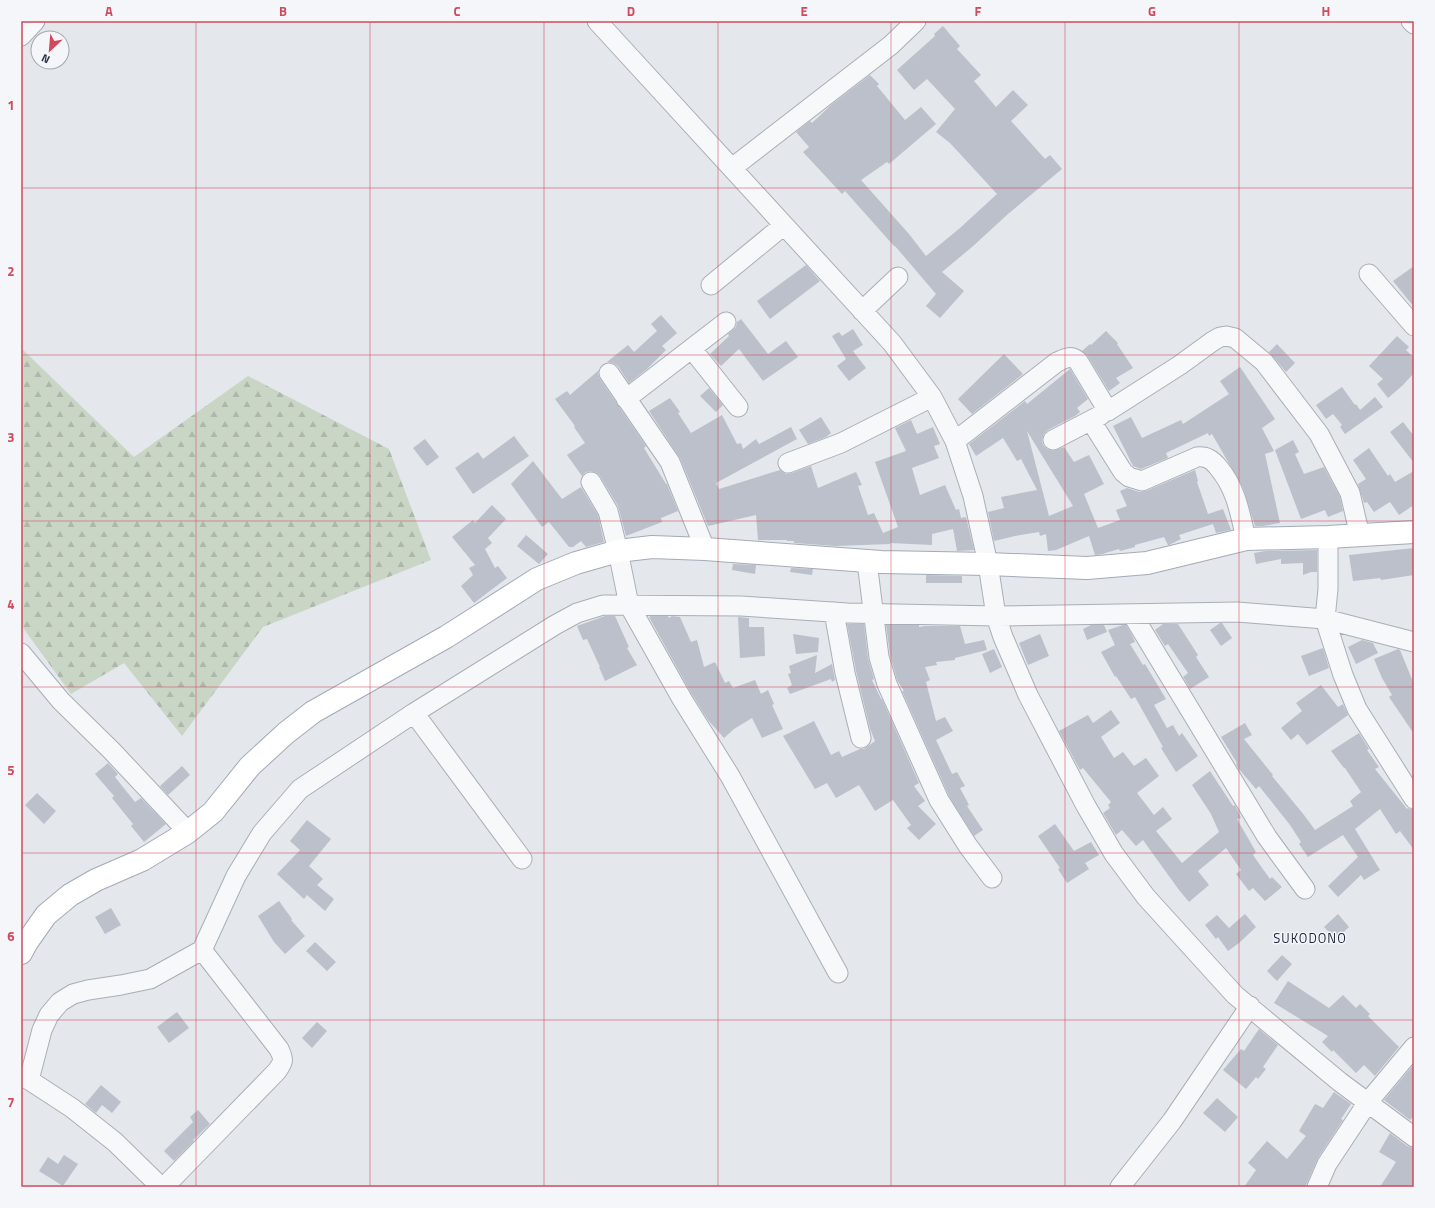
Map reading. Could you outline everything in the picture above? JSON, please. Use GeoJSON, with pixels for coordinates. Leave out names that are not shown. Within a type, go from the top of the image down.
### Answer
{"type":"FeatureCollection","features":[{"type":"Feature","properties":{"kind":"main road"},"geometry":{"type":"LineString","coordinates":[[21,953],[46,916],[70,895],[96,880],[142,860],[188,832],[213,812],[250,766],[286,733],[313,712],[446,637],[537,579],[576,563],[620,559],[652,547],[705,549],[988,570],[1087,568],[1147,563],[1246,539],[1360,536],[1414,532]]}},
{"type":"Feature","properties":{"kind":"street"},"geometry":{"type":"LineString","coordinates":[[21,36],[35,21]]}},
{"type":"Feature","properties":{"kind":"street"},"geometry":{"type":"LineString","coordinates":[[597,21],[892,343],[932,397],[955,441],[973,496],[995,612],[1003,637],[1028,695],[1086,806],[1114,854],[1146,897],[1169,924],[1235,995],[1340,1082],[1414,1137]]}},
{"type":"Feature","properties":{"kind":"street"},"geometry":{"type":"LineString","coordinates":[[732,168],[891,45],[916,21]]}},
{"type":"Feature","properties":{"kind":"street"},"geometry":{"type":"LineString","coordinates":[[1411,21],[1414,24]]}},
{"type":"Feature","properties":{"kind":"street"},"geometry":{"type":"LineString","coordinates":[[711,285],[784,226]]}},
{"type":"Feature","properties":{"kind":"street"},"geometry":{"type":"LineString","coordinates":[[1369,274],[1414,326]]}},
{"type":"Feature","properties":{"kind":"street"},"geometry":{"type":"LineString","coordinates":[[862,311],[898,276]]}},
{"type":"Feature","properties":{"kind":"street"},"geometry":{"type":"LineString","coordinates":[[626,399],[726,322]]}},
{"type":"Feature","properties":{"kind":"street"},"geometry":{"type":"LineString","coordinates":[[1053,440],[1091,421],[1220,337],[1226,336],[1235,338],[1264,362],[1318,434],[1350,493],[1360,536]]}},
{"type":"Feature","properties":{"kind":"street"},"geometry":{"type":"LineString","coordinates":[[692,349],[738,407]]}},
{"type":"Feature","properties":{"kind":"street"},"geometry":{"type":"LineString","coordinates":[[955,441],[1057,362],[1070,357],[1078,361],[1108,410]]}},
{"type":"Feature","properties":{"kind":"street"},"geometry":{"type":"LineString","coordinates":[[609,373],[670,462],[705,549]]}},
{"type":"Feature","properties":{"kind":"street"},"geometry":{"type":"LineString","coordinates":[[788,463],[841,444],[932,397]]}},
{"type":"Feature","properties":{"kind":"street"},"geometry":{"type":"LineString","coordinates":[[1091,421],[1123,472],[1135,480],[1142,481],[1197,457],[1211,460],[1226,476],[1237,497],[1246,539]]}},
{"type":"Feature","properties":{"kind":"street"},"geometry":{"type":"LineString","coordinates":[[591,482],[608,511],[620,559],[628,601],[682,700],[730,776],[838,973]]}},
{"type":"Feature","properties":{"kind":"street"},"geometry":{"type":"LineString","coordinates":[[1328,537],[1328,589],[1326,614],[1343,675],[1357,709],[1414,799]]}},
{"type":"Feature","properties":{"kind":"street"},"geometry":{"type":"LineString","coordinates":[[867,562],[872,612],[879,657],[886,684],[939,800],[968,846],[992,878]]}},
{"type":"Feature","properties":{"kind":"street"},"geometry":{"type":"LineString","coordinates":[[202,950],[279,1049],[284,1059],[277,1071],[163,1187],[115,1142],[72,1108],[25,1078],[42,1030],[49,1015],[60,1002],[73,994],[150,979],[202,950],[236,876],[258,839],[300,789],[414,713],[555,625],[577,613],[603,604],[628,601],[834,612],[1132,614],[1237,612],[1326,614],[1414,642]]}},
{"type":"Feature","properties":{"kind":"street"},"geometry":{"type":"LineString","coordinates":[[834,612],[845,673],[861,738]]}},
{"type":"Feature","properties":{"kind":"street"},"geometry":{"type":"LineString","coordinates":[[1132,614],[1267,837],[1305,889]]}},
{"type":"Feature","properties":{"kind":"street"},"geometry":{"type":"LineString","coordinates":[[21,653],[61,701],[112,751],[188,832]]}},
{"type":"Feature","properties":{"kind":"street"},"geometry":{"type":"LineString","coordinates":[[414,713],[522,859]]}},
{"type":"Feature","properties":{"kind":"street"},"geometry":{"type":"LineString","coordinates":[[1120,1187],[1172,1121],[1250,1006]]}},
{"type":"Feature","properties":{"kind":"street"},"geometry":{"type":"LineString","coordinates":[[1317,1187],[1327,1164],[1368,1102],[1414,1047]]}},
{"type":"Feature","properties":{"kind":"green space"},"geometry":{"type":"Polygon","coordinates":[[[21,348],[134,457],[248,376],[389,449],[431,560],[263,627],[182,736],[124,663],[71,694],[21,625],[21,348]]]}},
{"type":"Feature","properties":{"kind":"building"},"geometry":{"type":"Polygon","coordinates":[[[943,26],[960,46],[957,49],[981,75],[974,81],[996,107],[1013,90],[1028,105],[1011,121],[1045,159],[1050,155],[1062,169],[942,272],[964,291],[940,318],[926,306],[936,294],[845,191],[842,194],[803,152],[809,147],[796,132],[810,121],[812,123],[831,105],[870,75],[879,84],[877,86],[905,120],[921,107],[936,124],[889,164],[887,162],[861,180],[909,234],[926,256],[960,228],[997,194],[950,143],[936,132],[955,109],[927,79],[914,90],[897,70],[935,36],[934,34],[943,26]]]}},
{"type":"Feature","properties":{"kind":"building"},"geometry":{"type":"Polygon","coordinates":[[[806,265],[820,281],[770,319],[757,301],[806,265]]]}},
{"type":"Feature","properties":{"kind":"building"},"geometry":{"type":"Polygon","coordinates":[[[1414,266],[1414,307],[1393,281],[1414,266]]]}},
{"type":"Feature","properties":{"kind":"building"},"geometry":{"type":"Polygon","coordinates":[[[661,315],[677,333],[662,346],[666,350],[647,369],[629,383],[618,366],[607,362],[628,345],[634,352],[657,331],[651,324],[661,315]]]}},
{"type":"Feature","properties":{"kind":"building"},"geometry":{"type":"Polygon","coordinates":[[[741,319],[768,354],[786,341],[798,357],[763,381],[739,349],[721,366],[710,354],[729,336],[728,334],[736,327],[737,322],[741,319]]]}},
{"type":"Feature","properties":{"kind":"building"},"geometry":{"type":"Polygon","coordinates":[[[853,329],[863,345],[853,351],[866,368],[849,381],[837,366],[846,359],[832,336],[839,332],[842,336],[853,329]]]}},
{"type":"Feature","properties":{"kind":"building"},"geometry":{"type":"Polygon","coordinates":[[[1106,331],[1118,343],[1117,344],[1133,368],[1116,378],[1120,383],[1109,391],[1087,355],[1082,351],[1106,331]]]}},
{"type":"Feature","properties":{"kind":"building"},"geometry":{"type":"Polygon","coordinates":[[[1397,336],[1409,347],[1406,350],[1414,358],[1414,373],[1388,398],[1377,384],[1383,379],[1369,366],[1397,336]]]}},
{"type":"Feature","properties":{"kind":"building"},"geometry":{"type":"Polygon","coordinates":[[[1277,344],[1295,363],[1286,372],[1269,352],[1277,344]]]}},
{"type":"Feature","properties":{"kind":"building"},"geometry":{"type":"Polygon","coordinates":[[[1004,354],[1023,374],[972,414],[958,399],[1004,354]]]}},
{"type":"Feature","properties":{"kind":"building"},"geometry":{"type":"Polygon","coordinates":[[[1240,367],[1275,419],[1262,428],[1274,451],[1265,454],[1280,523],[1255,526],[1243,488],[1212,434],[1209,436],[1208,433],[1166,453],[1168,458],[1141,469],[1133,466],[1113,426],[1131,417],[1142,438],[1181,420],[1183,424],[1229,394],[1220,381],[1240,367]]]}},
{"type":"Feature","properties":{"kind":"building"},"geometry":{"type":"Polygon","coordinates":[[[1070,369],[1088,399],[1077,408],[1080,412],[1048,430],[1044,434],[1042,440],[1043,445],[1052,451],[1064,447],[1074,462],[1089,455],[1104,484],[1084,494],[1098,528],[1120,520],[1116,510],[1127,506],[1120,491],[1127,488],[1139,492],[1146,491],[1195,470],[1197,482],[1208,514],[1223,509],[1231,530],[1216,533],[1213,524],[1179,535],[1181,539],[1169,545],[1164,537],[1120,551],[1119,549],[1095,555],[1089,536],[1056,550],[1048,551],[1046,534],[1040,536],[1039,532],[994,541],[988,512],[1004,508],[1001,497],[1037,490],[1021,459],[1017,461],[1003,438],[976,456],[969,444],[1025,401],[1027,404],[1070,369]],[[1027,431],[1049,516],[1073,506],[1027,431]]]}},
{"type":"Feature","properties":{"kind":"building"},"geometry":{"type":"Polygon","coordinates":[[[599,370],[598,374],[600,379],[646,446],[644,448],[667,484],[678,511],[661,518],[662,522],[626,536],[618,506],[600,476],[591,471],[586,472],[582,476],[567,455],[585,443],[574,427],[575,426],[555,399],[567,391],[570,395],[599,370]]]}},
{"type":"Feature","properties":{"kind":"building"},"geometry":{"type":"Polygon","coordinates":[[[1342,387],[1360,410],[1375,397],[1383,407],[1345,434],[1340,427],[1342,425],[1333,414],[1326,419],[1316,405],[1342,387]]]}},
{"type":"Feature","properties":{"kind":"building"},"geometry":{"type":"Polygon","coordinates":[[[709,388],[723,405],[716,412],[700,396],[709,388]]]}},
{"type":"Feature","properties":{"kind":"building"},"geometry":{"type":"Polygon","coordinates":[[[670,398],[680,412],[678,413],[691,433],[722,415],[737,444],[741,443],[743,449],[756,439],[759,444],[791,427],[797,439],[716,483],[719,489],[780,470],[786,474],[811,466],[818,488],[856,472],[862,485],[858,486],[868,515],[874,513],[883,533],[898,527],[875,462],[906,451],[895,428],[911,420],[917,434],[933,427],[940,444],[934,446],[939,458],[912,468],[920,495],[945,485],[956,510],[959,509],[961,518],[966,517],[974,550],[957,551],[953,529],[932,534],[932,545],[890,543],[836,546],[794,543],[794,541],[787,540],[758,540],[756,515],[708,526],[680,458],[649,411],[670,398]]]}},
{"type":"Feature","properties":{"kind":"building"},"geometry":{"type":"Polygon","coordinates":[[[821,417],[831,433],[826,437],[808,444],[799,430],[821,417]]]}},
{"type":"Feature","properties":{"kind":"building"},"geometry":{"type":"Polygon","coordinates":[[[1403,422],[1414,436],[1414,463],[1390,432],[1403,422]]]}},
{"type":"Feature","properties":{"kind":"building"},"geometry":{"type":"Polygon","coordinates":[[[514,436],[529,456],[473,494],[455,468],[478,452],[483,459],[514,436]]]}},
{"type":"Feature","properties":{"kind":"building"},"geometry":{"type":"Polygon","coordinates":[[[425,439],[439,457],[427,466],[413,448],[425,439]]]}},
{"type":"Feature","properties":{"kind":"building"},"geometry":{"type":"Polygon","coordinates":[[[1293,440],[1299,452],[1295,454],[1304,474],[1324,467],[1340,497],[1343,511],[1328,517],[1325,510],[1301,519],[1275,450],[1293,440]]]}},
{"type":"Feature","properties":{"kind":"building"},"geometry":{"type":"Polygon","coordinates":[[[1369,448],[1388,476],[1390,474],[1395,482],[1414,471],[1414,505],[1399,515],[1390,502],[1374,512],[1367,502],[1364,503],[1358,484],[1366,479],[1353,460],[1369,448]]]}},
{"type":"Feature","properties":{"kind":"building"},"geometry":{"type":"Polygon","coordinates":[[[533,461],[562,499],[581,487],[598,515],[604,542],[586,547],[581,541],[573,547],[569,547],[549,522],[542,527],[511,484],[533,461]]]}},
{"type":"Feature","properties":{"kind":"building"},"geometry":{"type":"Polygon","coordinates":[[[492,505],[506,519],[488,538],[492,543],[485,549],[495,568],[498,566],[507,578],[474,603],[461,586],[473,575],[469,568],[475,565],[452,537],[473,520],[475,523],[492,505]]]}},
{"type":"Feature","properties":{"kind":"building"},"geometry":{"type":"Polygon","coordinates":[[[526,535],[548,554],[539,564],[517,546],[526,535]]]}},
{"type":"Feature","properties":{"kind":"building"},"geometry":{"type":"Polygon","coordinates":[[[1414,548],[1414,575],[1381,580],[1380,578],[1353,581],[1349,555],[1414,548]]]}},
{"type":"Feature","properties":{"kind":"building"},"geometry":{"type":"Polygon","coordinates":[[[1317,550],[1317,572],[1311,572],[1303,575],[1303,563],[1281,564],[1281,559],[1256,564],[1254,553],[1265,551],[1317,550]]]}},
{"type":"Feature","properties":{"kind":"building"},"geometry":{"type":"Polygon","coordinates":[[[733,564],[756,565],[755,574],[732,570],[733,564]]]}},
{"type":"Feature","properties":{"kind":"building"},"geometry":{"type":"Polygon","coordinates":[[[791,568],[813,569],[812,575],[790,572],[791,568]]]}},
{"type":"Feature","properties":{"kind":"building"},"geometry":{"type":"Polygon","coordinates":[[[926,575],[962,576],[962,583],[926,583],[926,575]]]}},
{"type":"Feature","properties":{"kind":"building"},"geometry":{"type":"Polygon","coordinates":[[[605,616],[615,616],[629,647],[627,648],[637,665],[605,681],[587,639],[583,640],[577,626],[605,616]]]}},
{"type":"Feature","properties":{"kind":"building"},"geometry":{"type":"Polygon","coordinates":[[[668,616],[669,618],[672,616],[680,617],[691,642],[697,640],[704,667],[715,662],[725,683],[729,681],[733,688],[755,680],[761,694],[768,690],[774,704],[772,705],[783,729],[762,738],[752,718],[734,729],[724,738],[708,720],[691,693],[649,617],[668,616]]]}},
{"type":"Feature","properties":{"kind":"building"},"geometry":{"type":"Polygon","coordinates":[[[738,617],[749,618],[749,627],[764,627],[765,656],[740,658],[738,617]]]}},
{"type":"Feature","properties":{"kind":"building"},"geometry":{"type":"Polygon","coordinates":[[[1222,623],[1232,638],[1221,646],[1210,630],[1222,623]]]}},
{"type":"Feature","properties":{"kind":"building"},"geometry":{"type":"Polygon","coordinates":[[[847,624],[864,624],[868,658],[874,679],[872,680],[882,699],[919,783],[914,786],[925,801],[918,806],[936,824],[919,840],[907,828],[911,825],[893,800],[875,811],[859,785],[836,798],[827,783],[815,789],[783,736],[814,721],[831,755],[839,751],[842,757],[860,749],[864,749],[875,741],[870,729],[856,671],[847,624]]]}},
{"type":"Feature","properties":{"kind":"building"},"geometry":{"type":"Polygon","coordinates":[[[1163,624],[1178,624],[1198,655],[1196,657],[1209,677],[1190,689],[1183,677],[1188,673],[1168,644],[1165,646],[1155,630],[1163,624]]]}},
{"type":"Feature","properties":{"kind":"building"},"geometry":{"type":"Polygon","coordinates":[[[886,625],[919,625],[919,627],[960,626],[965,644],[984,640],[987,650],[955,658],[955,660],[936,662],[937,665],[925,667],[930,680],[926,682],[936,721],[945,717],[953,731],[936,740],[952,774],[957,772],[965,786],[960,788],[969,805],[967,806],[983,830],[974,836],[950,798],[902,691],[904,691],[897,680],[890,655],[886,625]]]}},
{"type":"Feature","properties":{"kind":"building"},"geometry":{"type":"Polygon","coordinates":[[[1091,625],[1104,625],[1107,632],[1087,640],[1083,629],[1091,625]]]}},
{"type":"Feature","properties":{"kind":"building"},"geometry":{"type":"Polygon","coordinates":[[[1126,625],[1135,642],[1130,644],[1143,665],[1145,664],[1166,699],[1154,705],[1167,728],[1173,725],[1179,736],[1182,733],[1198,756],[1176,772],[1161,748],[1163,747],[1135,697],[1131,699],[1116,676],[1115,677],[1101,652],[1115,645],[1108,630],[1126,625]]]}},
{"type":"Feature","properties":{"kind":"building"},"geometry":{"type":"Polygon","coordinates":[[[793,634],[819,638],[818,652],[796,654],[793,634]]]}},
{"type":"Feature","properties":{"kind":"building"},"geometry":{"type":"Polygon","coordinates":[[[1040,634],[1049,656],[1028,665],[1019,643],[1040,634]]]}},
{"type":"Feature","properties":{"kind":"building"},"geometry":{"type":"Polygon","coordinates":[[[1362,640],[1373,643],[1378,653],[1356,664],[1348,647],[1362,640]]]}},
{"type":"Feature","properties":{"kind":"building"},"geometry":{"type":"Polygon","coordinates":[[[1323,648],[1329,668],[1309,676],[1301,656],[1323,648]]]}},
{"type":"Feature","properties":{"kind":"building"},"geometry":{"type":"Polygon","coordinates":[[[994,649],[1002,667],[990,673],[982,654],[994,649]]]}},
{"type":"Feature","properties":{"kind":"building"},"geometry":{"type":"Polygon","coordinates":[[[1398,649],[1400,650],[1414,684],[1414,734],[1389,697],[1392,695],[1382,678],[1374,659],[1398,649]]]}},
{"type":"Feature","properties":{"kind":"building"},"geometry":{"type":"Polygon","coordinates":[[[817,655],[815,673],[832,664],[835,680],[832,682],[831,679],[790,694],[787,688],[792,685],[788,674],[791,673],[789,666],[817,655]]]}},
{"type":"Feature","properties":{"kind":"building"},"geometry":{"type":"Polygon","coordinates":[[[1321,685],[1338,707],[1343,704],[1348,715],[1307,745],[1298,734],[1291,740],[1281,728],[1302,711],[1296,703],[1321,685]]]}},
{"type":"Feature","properties":{"kind":"building"},"geometry":{"type":"Polygon","coordinates":[[[1111,710],[1120,723],[1101,737],[1114,758],[1123,752],[1134,766],[1146,758],[1159,776],[1137,793],[1154,815],[1163,807],[1172,819],[1156,831],[1182,863],[1219,832],[1211,814],[1192,785],[1210,771],[1233,806],[1235,805],[1241,818],[1237,819],[1256,852],[1253,855],[1270,879],[1272,877],[1282,887],[1265,901],[1253,888],[1249,891],[1236,874],[1241,870],[1226,848],[1198,871],[1209,885],[1189,902],[1143,840],[1136,846],[1122,830],[1116,835],[1103,813],[1110,808],[1108,805],[1111,802],[1083,768],[1080,770],[1059,731],[1088,715],[1093,723],[1111,710]]]}},
{"type":"Feature","properties":{"kind":"building"},"geometry":{"type":"Polygon","coordinates":[[[1245,723],[1252,735],[1244,739],[1315,830],[1353,806],[1350,801],[1361,792],[1345,768],[1331,751],[1359,733],[1369,749],[1367,750],[1379,767],[1375,769],[1407,809],[1414,810],[1414,850],[1400,831],[1396,834],[1380,809],[1355,829],[1380,870],[1364,880],[1361,875],[1338,897],[1328,886],[1358,857],[1343,835],[1308,857],[1299,844],[1301,842],[1290,825],[1259,786],[1256,789],[1238,768],[1237,763],[1221,737],[1245,723]]]}},
{"type":"Feature","properties":{"kind":"building"},"geometry":{"type":"Polygon","coordinates":[[[108,763],[118,774],[115,777],[135,802],[141,798],[166,824],[144,842],[131,826],[133,824],[112,798],[114,796],[95,774],[108,763]]]}},
{"type":"Feature","properties":{"kind":"building"},"geometry":{"type":"Polygon","coordinates":[[[182,766],[190,775],[168,795],[160,786],[182,766]]]}},
{"type":"Feature","properties":{"kind":"building"},"geometry":{"type":"Polygon","coordinates":[[[37,793],[56,811],[44,824],[25,805],[37,793]]]}},
{"type":"Feature","properties":{"kind":"building"},"geometry":{"type":"Polygon","coordinates":[[[307,820],[331,839],[309,866],[323,879],[317,885],[334,899],[325,911],[307,895],[304,899],[277,874],[300,850],[290,841],[307,820]]]}},
{"type":"Feature","properties":{"kind":"building"},"geometry":{"type":"Polygon","coordinates":[[[1055,824],[1074,851],[1091,842],[1099,855],[1085,863],[1089,869],[1067,883],[1058,869],[1060,868],[1038,836],[1055,824]]]}},
{"type":"Feature","properties":{"kind":"building"},"geometry":{"type":"Polygon","coordinates":[[[279,901],[292,919],[291,920],[305,936],[285,954],[274,942],[258,916],[279,901]]]}},
{"type":"Feature","properties":{"kind":"building"},"geometry":{"type":"Polygon","coordinates":[[[111,908],[121,925],[105,934],[95,917],[111,908]]]}},
{"type":"Feature","properties":{"kind":"building"},"geometry":{"type":"Polygon","coordinates":[[[1245,914],[1256,927],[1228,951],[1218,937],[1216,939],[1205,925],[1217,915],[1229,928],[1245,914]]]}},
{"type":"Feature","properties":{"kind":"building"},"geometry":{"type":"Polygon","coordinates":[[[1338,914],[1349,927],[1336,939],[1324,927],[1338,914]]]}},
{"type":"Feature","properties":{"kind":"building"},"geometry":{"type":"Polygon","coordinates":[[[315,942],[336,962],[327,971],[306,951],[315,942]]]}},
{"type":"Feature","properties":{"kind":"building"},"geometry":{"type":"Polygon","coordinates":[[[1282,955],[1292,964],[1277,981],[1267,971],[1282,955]]]}},
{"type":"Feature","properties":{"kind":"building"},"geometry":{"type":"Polygon","coordinates":[[[1288,981],[1329,1008],[1343,995],[1356,1008],[1360,1004],[1370,1014],[1368,1016],[1399,1047],[1375,1076],[1364,1065],[1356,1073],[1333,1050],[1332,1052],[1322,1042],[1328,1036],[1274,1003],[1288,981]]]}},
{"type":"Feature","properties":{"kind":"building"},"geometry":{"type":"Polygon","coordinates":[[[177,1012],[189,1028],[169,1043],[157,1027],[177,1012]]]}},
{"type":"Feature","properties":{"kind":"building"},"geometry":{"type":"Polygon","coordinates":[[[317,1022],[327,1031],[312,1048],[302,1038],[317,1022]]]}},
{"type":"Feature","properties":{"kind":"building"},"geometry":{"type":"Polygon","coordinates":[[[1259,1029],[1278,1045],[1263,1067],[1266,1069],[1258,1079],[1256,1077],[1246,1089],[1223,1070],[1241,1049],[1244,1051],[1259,1029]]]}},
{"type":"Feature","properties":{"kind":"building"},"geometry":{"type":"Polygon","coordinates":[[[1414,1064],[1414,1116],[1410,1120],[1384,1100],[1414,1064]]]}},
{"type":"Feature","properties":{"kind":"building"},"geometry":{"type":"Polygon","coordinates":[[[101,1085],[121,1102],[112,1113],[102,1105],[96,1113],[85,1104],[101,1085]]]}},
{"type":"Feature","properties":{"kind":"building"},"geometry":{"type":"Polygon","coordinates":[[[1334,1092],[1351,1104],[1341,1119],[1343,1120],[1318,1158],[1305,1187],[1244,1187],[1256,1170],[1248,1163],[1267,1141],[1287,1159],[1306,1136],[1299,1131],[1315,1104],[1323,1108],[1334,1092]]]}},
{"type":"Feature","properties":{"kind":"building"},"geometry":{"type":"Polygon","coordinates":[[[1217,1098],[1238,1117],[1225,1132],[1203,1113],[1217,1098]]]}},
{"type":"Feature","properties":{"kind":"building"},"geometry":{"type":"Polygon","coordinates":[[[198,1110],[210,1124],[174,1161],[164,1151],[193,1122],[190,1117],[198,1110]]]}},
{"type":"Feature","properties":{"kind":"building"},"geometry":{"type":"Polygon","coordinates":[[[1390,1133],[1407,1146],[1414,1148],[1414,1187],[1380,1187],[1396,1162],[1379,1152],[1390,1133]]]}},
{"type":"Feature","properties":{"kind":"building"},"geometry":{"type":"Polygon","coordinates":[[[64,1155],[78,1164],[63,1186],[39,1171],[48,1157],[58,1164],[64,1155]]]}},
{"type":"Feature","properties":{"kind":"district","name":"SUKODONO"},"geometry":{"type":"Point","coordinates":[1310,938]}}]}
